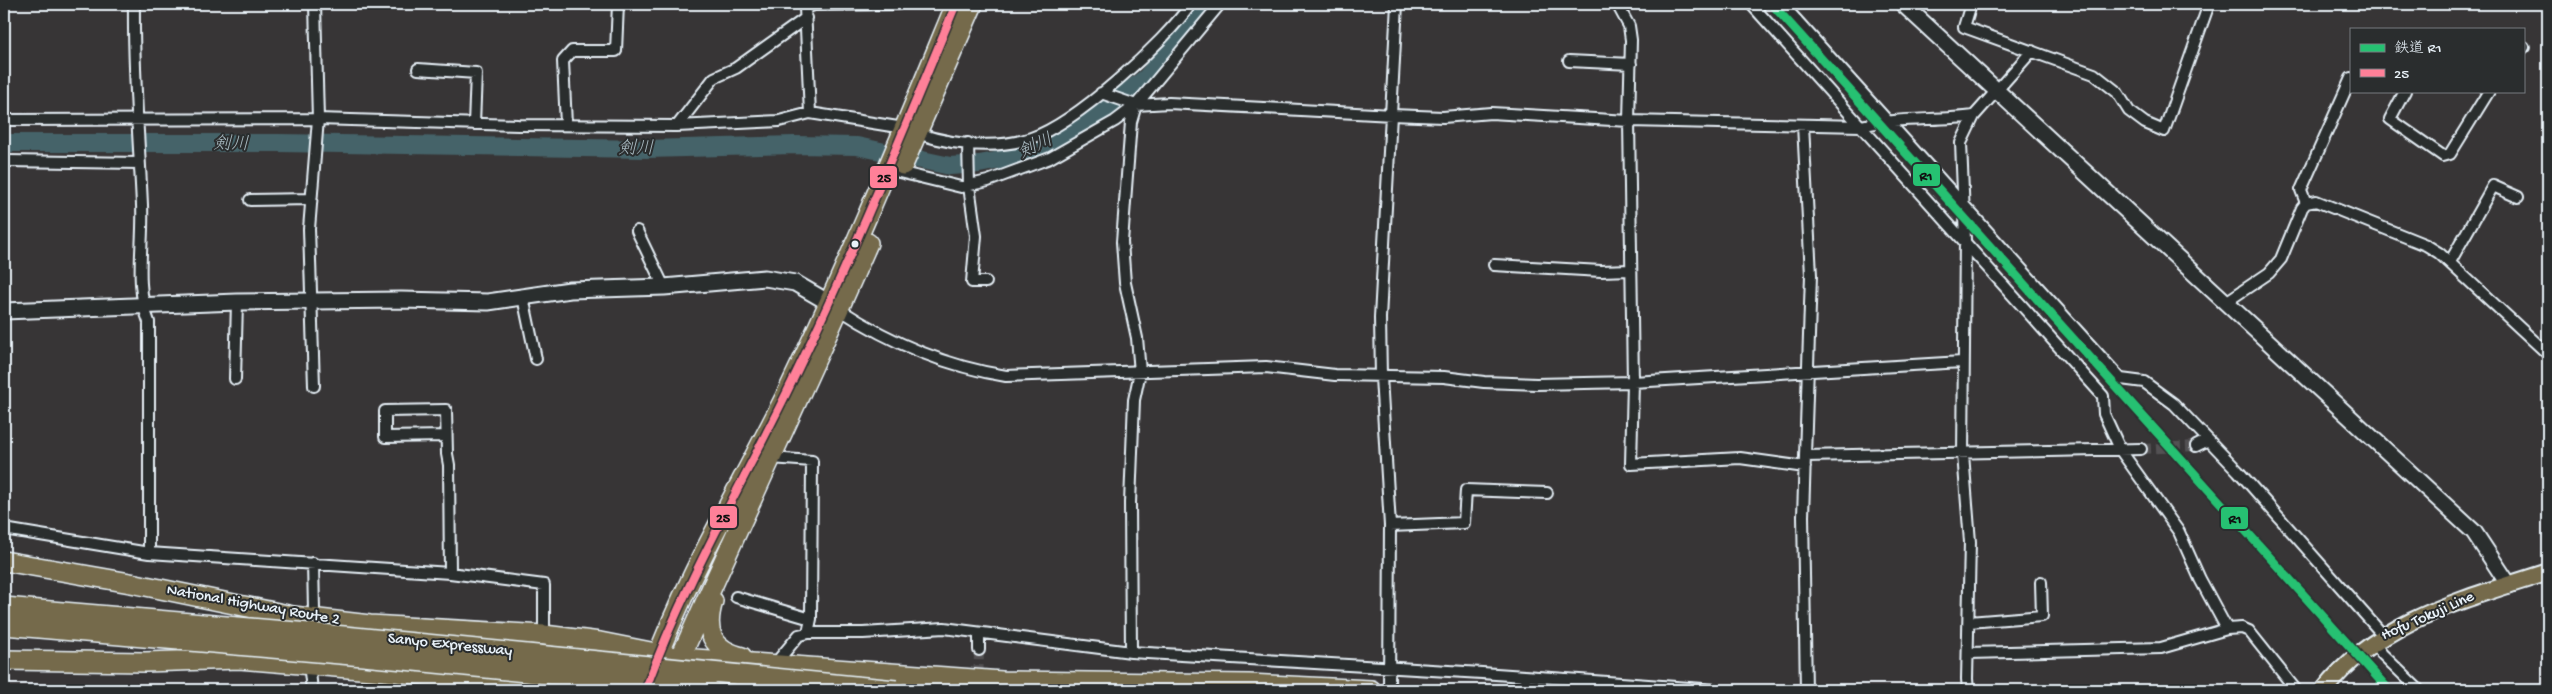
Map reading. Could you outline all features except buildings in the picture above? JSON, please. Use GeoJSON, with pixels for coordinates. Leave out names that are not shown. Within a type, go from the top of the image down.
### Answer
{"type":"FeatureCollection","features":[{"type":"Feature","properties":{"kind":"highway"},"geometry":{"type":"LineString","coordinates":[[666,690],[718,571],[771,458],[834,305],[896,168],[956,4]]}},
{"type":"Feature","properties":{"kind":"highway"},"geometry":{"type":"LineString","coordinates":[[909,134],[973,4]]}},
{"type":"Feature","properties":{"kind":"highway"},"geometry":{"type":"LineString","coordinates":[[645,690],[669,628],[711,537],[834,305]]}},
{"type":"Feature","properties":{"kind":"highway","name":"National Highway Route 2"},"geometry":{"type":"LineString","coordinates":[[4,561],[136,584],[293,616],[370,625],[544,635],[600,642],[658,655],[1002,681],[1231,683],[1372,690]]}},
{"type":"Feature","properties":{"kind":"highway"},"geometry":{"type":"LineString","coordinates":[[718,571],[708,630],[714,642],[732,655],[768,663]]}},
{"type":"Feature","properties":{"kind":"highway","name":"Sanyo Expressway"},"geometry":{"type":"LineString","coordinates":[[4,606],[353,637],[896,690]]}},
{"type":"Feature","properties":{"kind":"highway","name":"Sanyo Expressway"},"geometry":{"type":"LineString","coordinates":[[4,625],[363,656],[710,690]]}},
{"type":"Feature","properties":{"kind":"highway"},"geometry":{"type":"LineString","coordinates":[[669,628],[677,649],[690,666],[711,681],[731,690]]}},
{"type":"Feature","properties":{"kind":"highway"},"geometry":{"type":"LineString","coordinates":[[4,660],[87,662],[239,660],[396,672],[552,690]]}},
{"type":"Feature","properties":{"kind":"main road","name":"Hofu Tokuji Line"},"geometry":{"type":"LineString","coordinates":[[2324,690],[2347,665],[2378,638],[2436,610],[2548,572]]}},
{"type":"Feature","properties":{"kind":"street"},"geometry":{"type":"LineString","coordinates":[[134,4],[136,121],[142,208],[139,256],[143,307],[149,322],[149,553]]}},
{"type":"Feature","properties":{"kind":"street"},"geometry":{"type":"LineString","coordinates":[[314,386],[309,229],[318,119],[315,4]]}},
{"type":"Feature","properties":{"kind":"street"},"geometry":{"type":"LineString","coordinates":[[566,125],[563,61],[572,51],[616,51],[618,4]]}},
{"type":"Feature","properties":{"kind":"street"},"geometry":{"type":"LineString","coordinates":[[677,126],[714,78],[736,68],[804,10],[814,5],[898,4]]}},
{"type":"Feature","properties":{"kind":"street"},"geometry":{"type":"LineString","coordinates":[[4,120],[318,119],[474,124],[677,126],[779,121],[810,113],[909,134],[968,143],[1000,143],[1032,138],[1103,94],[1170,29],[1191,4]]}},
{"type":"Feature","properties":{"kind":"street"},"geometry":{"type":"LineString","coordinates":[[896,168],[938,183],[961,187],[969,186],[1050,158],[1115,121],[1220,4]]}},
{"type":"Feature","properties":{"kind":"street"},"geometry":{"type":"LineString","coordinates":[[1389,690],[1390,526],[1381,377],[1380,318],[1397,4]]}},
{"type":"Feature","properties":{"kind":"street"},"geometry":{"type":"LineString","coordinates":[[1617,4],[1629,26],[1631,64],[1629,122],[1631,464],[1740,458],[1805,467]]}},
{"type":"Feature","properties":{"kind":"street"},"geometry":{"type":"LineString","coordinates":[[1751,4],[1965,240],[2103,396],[2104,414],[2121,451],[2180,532],[2200,580],[2227,629]]}},
{"type":"Feature","properties":{"kind":"street"},"geometry":{"type":"LineString","coordinates":[[1782,4],[1885,121],[2121,379],[2144,382],[2174,404],[2208,440],[2378,638],[2382,654],[2419,690]]}},
{"type":"Feature","properties":{"kind":"street"},"geometry":{"type":"LineString","coordinates":[[1902,4],[2474,532],[2509,585]]}},
{"type":"Feature","properties":{"kind":"street"},"geometry":{"type":"LineString","coordinates":[[1971,4],[1964,27],[2094,74],[2117,92],[2129,111],[2145,123],[2164,131],[2209,4]]}},
{"type":"Feature","properties":{"kind":"street"},"geometry":{"type":"LineString","coordinates":[[804,10],[810,113]]}},
{"type":"Feature","properties":{"kind":"street"},"geometry":{"type":"LineString","coordinates":[[1968,690],[1970,542],[1963,454],[1962,362],[1965,240],[1961,143],[1974,116],[2032,51]]}},
{"type":"Feature","properties":{"kind":"street"},"geometry":{"type":"LineString","coordinates":[[1569,61],[1631,64]]}},
{"type":"Feature","properties":{"kind":"street"},"geometry":{"type":"LineString","coordinates":[[418,69],[476,73],[474,124]]}},
{"type":"Feature","properties":{"kind":"street"},"geometry":{"type":"LineString","coordinates":[[2226,302],[2269,273],[2282,259],[2306,203],[2300,190],[2350,80]]}},
{"type":"Feature","properties":{"kind":"street"},"geometry":{"type":"LineString","coordinates":[[2404,92],[2390,119],[2443,156],[2450,154],[2488,92]]}},
{"type":"Feature","properties":{"kind":"street"},"geometry":{"type":"LineString","coordinates":[[1103,94],[1131,103],[1169,102],[1392,116],[1442,117],[1491,114],[1629,122],[1861,126],[1885,121],[1954,119],[1974,116]]}},
{"type":"Feature","properties":{"kind":"street"},"geometry":{"type":"LineString","coordinates":[[1131,103],[1122,242],[1125,283],[1137,338],[1140,372],[1134,400],[1130,503],[1131,652]]}},
{"type":"Feature","properties":{"kind":"street"},"geometry":{"type":"LineString","coordinates":[[1803,125],[1811,275],[1803,516],[1806,690]]}},
{"type":"Feature","properties":{"kind":"street"},"geometry":{"type":"LineString","coordinates":[[968,143],[969,186],[976,236],[972,282],[986,282]]}},
{"type":"Feature","properties":{"kind":"street"},"geometry":{"type":"LineString","coordinates":[[7,161],[139,159]]}},
{"type":"Feature","properties":{"kind":"street"},"geometry":{"type":"LineString","coordinates":[[2450,262],[2492,186],[2518,197]]}},
{"type":"Feature","properties":{"kind":"street"},"geometry":{"type":"LineString","coordinates":[[250,200],[311,199]]}},
{"type":"Feature","properties":{"kind":"street"},"geometry":{"type":"LineString","coordinates":[[2306,203],[2316,201],[2426,245],[2450,262],[2548,354]]}},
{"type":"Feature","properties":{"kind":"street"},"geometry":{"type":"LineString","coordinates":[[637,231],[664,287]]}},
{"type":"Feature","properties":{"kind":"street"},"geometry":{"type":"LineString","coordinates":[[1494,265],[1601,271],[1631,270]]}},
{"type":"Feature","properties":{"kind":"street"},"geometry":{"type":"LineString","coordinates":[[4,311],[237,302],[402,300],[454,303],[488,302],[570,290],[664,287],[765,278],[795,283],[893,342],[979,372],[1006,376],[1266,367],[1335,375],[1444,377],[1484,382],[1536,384],[1632,382],[1809,373],[1962,362]]}},
{"type":"Feature","properties":{"kind":"street"},"geometry":{"type":"LineString","coordinates":[[522,297],[536,359]]}},
{"type":"Feature","properties":{"kind":"street"},"geometry":{"type":"LineString","coordinates":[[235,379],[237,302]]}},
{"type":"Feature","properties":{"kind":"street"},"geometry":{"type":"LineString","coordinates":[[446,436],[386,437],[385,411],[446,410],[449,465],[450,573]]}},
{"type":"Feature","properties":{"kind":"street"},"geometry":{"type":"LineString","coordinates":[[2196,446],[2208,440]]}},
{"type":"Feature","properties":{"kind":"street"},"geometry":{"type":"LineString","coordinates":[[1806,456],[2121,451],[2141,449]]}},
{"type":"Feature","properties":{"kind":"street"},"geometry":{"type":"LineString","coordinates":[[771,458],[812,460],[811,619],[808,633]]}},
{"type":"Feature","properties":{"kind":"street"},"geometry":{"type":"LineString","coordinates":[[1390,526],[1464,523],[1466,490],[1547,493]]}},
{"type":"Feature","properties":{"kind":"street"},"geometry":{"type":"LineString","coordinates":[[4,529],[149,553],[450,573],[544,585],[544,635]]}},
{"type":"Feature","properties":{"kind":"street"},"geometry":{"type":"LineString","coordinates":[[313,563],[314,610]]}},
{"type":"Feature","properties":{"kind":"street"},"geometry":{"type":"LineString","coordinates":[[1969,622],[2042,616],[2042,582]]}},
{"type":"Feature","properties":{"kind":"street"},"geometry":{"type":"LineString","coordinates":[[736,598],[811,619]]}},
{"type":"Feature","properties":{"kind":"street"},"geometry":{"type":"LineString","coordinates":[[768,663],[799,635],[808,633],[863,633],[944,628],[1131,652],[1482,673],[1717,690]]}},
{"type":"Feature","properties":{"kind":"street"},"geometry":{"type":"LineString","coordinates":[[1969,653],[2161,648],[2227,629],[2242,628],[2249,631],[2296,690]]}},
{"type":"Feature","properties":{"kind":"street"},"geometry":{"type":"LineString","coordinates":[[978,650],[979,633]]}},
{"type":"Feature","properties":{"kind":"street"},"geometry":{"type":"LineString","coordinates":[[310,672],[312,690]]}},
{"type":"Feature","properties":{"kind":"waterway","name":"剣川"},"geometry":{"type":"LineString","coordinates":[[4,143],[278,143],[647,149],[794,145],[857,146],[950,166],[979,164],[1022,156],[1093,118],[1146,78],[1208,4]]}},
{"type":"Feature","properties":{"kind":"tunnel"},"geometry":{"type":"LineString","coordinates":[[2141,449],[2196,446]]}},
{"type":"Feature","properties":{"kind":"tunnel"},"geometry":{"type":"LineString","coordinates":[[978,690],[979,650]]}},
{"type":"Feature","properties":{"kind":"rail line","name":"R1"},"geometry":{"type":"LineString","coordinates":[[1772,4],[2389,690]]}},
{"type":"Feature","properties":{"kind":"transit line","name":"25"},"geometry":{"type":"LineString","coordinates":[[646,688],[661,649],[695,574],[787,392],[832,296],[956,4]]}}]}
